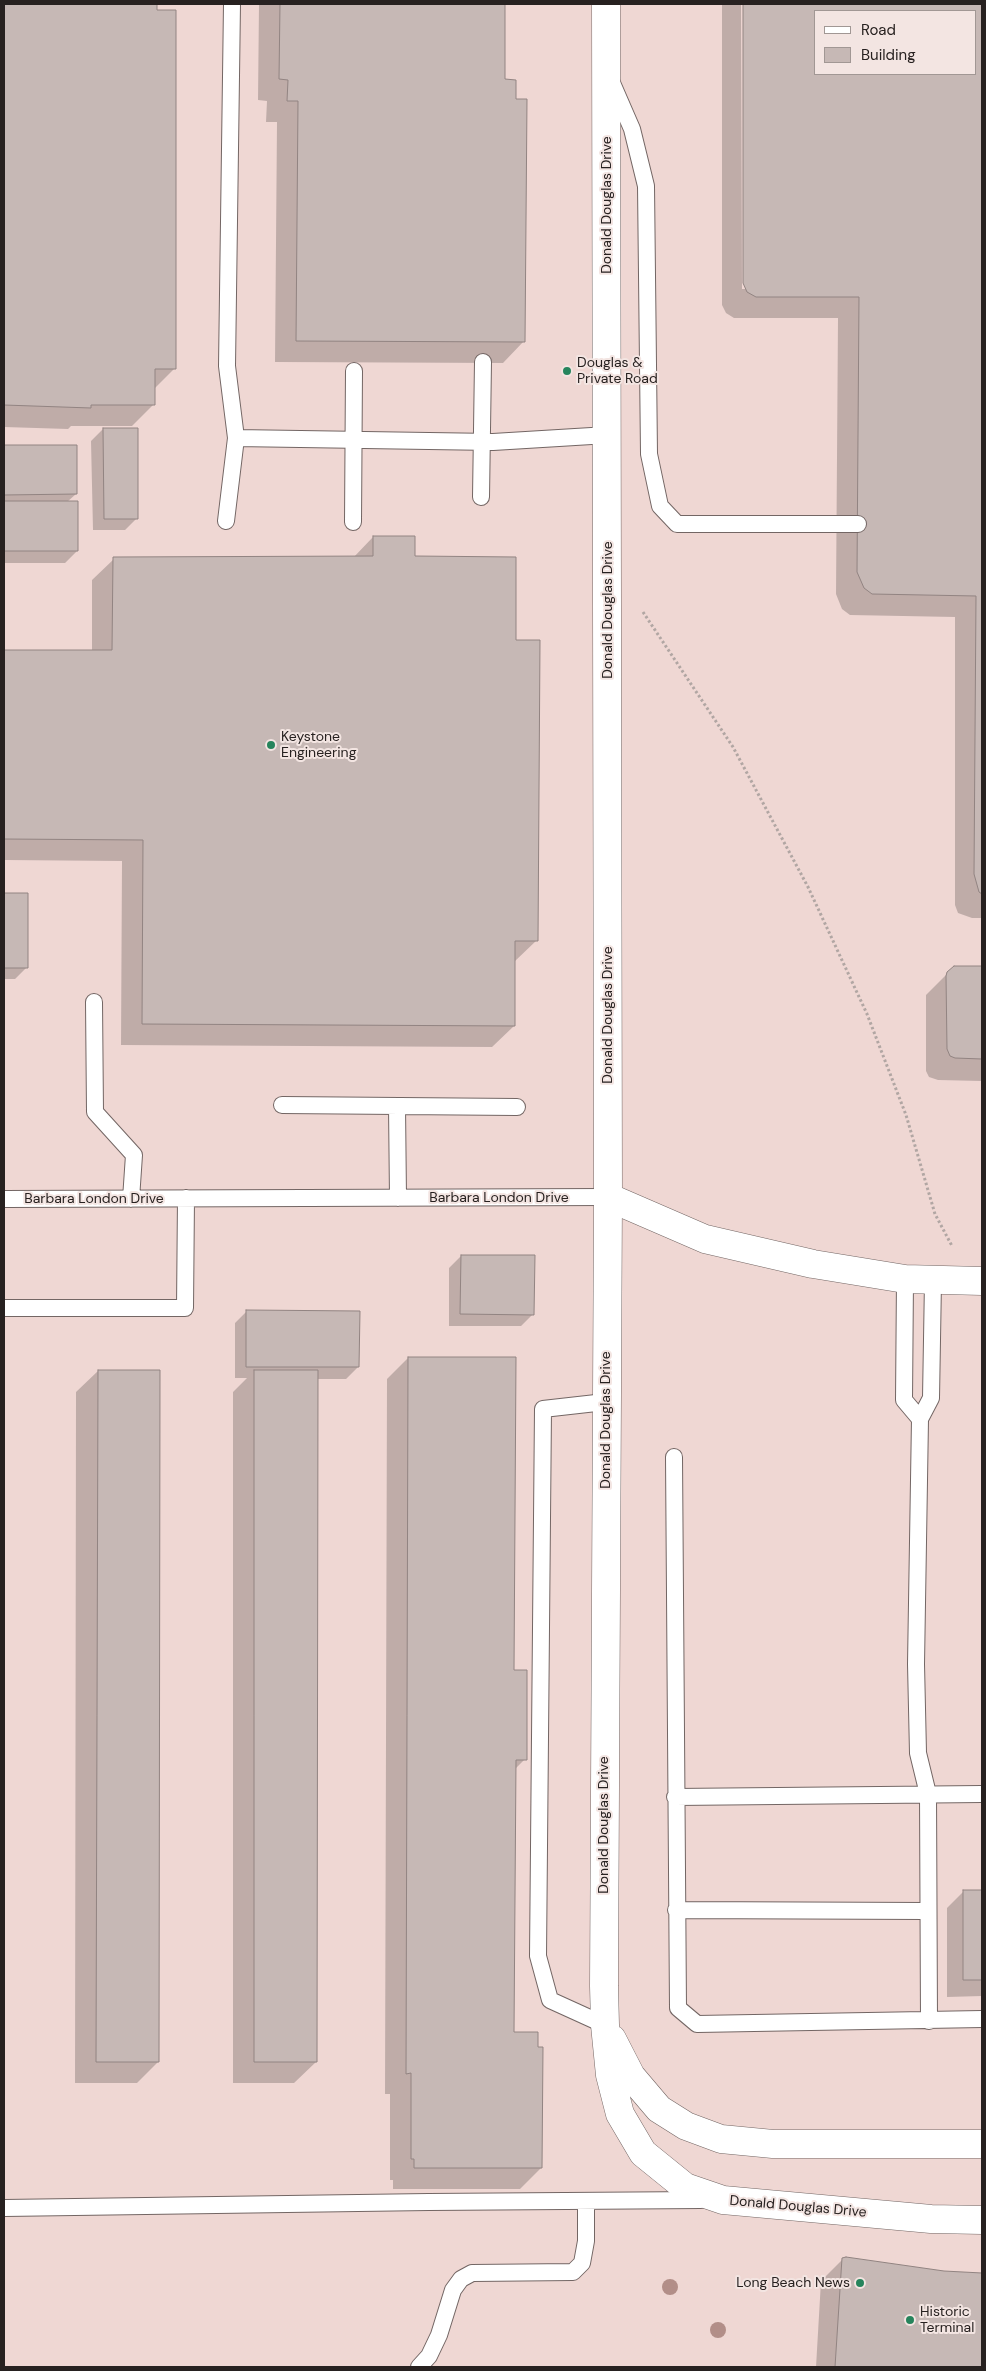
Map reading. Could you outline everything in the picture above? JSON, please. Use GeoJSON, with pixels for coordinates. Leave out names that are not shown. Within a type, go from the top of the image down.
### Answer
{"type":"FeatureCollection","features":[{"type":"Feature","properties":{"kind":"street","name":"Donald Douglas Drive"},"geometry":{"type":"LineString","coordinates":[[606,4],[608,1197],[605,2025],[610,2075],[620,2114],[644,2154],[685,2187],[723,2200],[931,2219],[982,2220]]}},
{"type":"Feature","properties":{"kind":"street","name":"Barbara London Drive"},"geometry":{"type":"LineString","coordinates":[[608,1197],[705,1239],[813,1264],[905,1280],[982,1282]]}},
{"type":"Feature","properties":{"kind":"street","name":"Donald Douglas Drive"},"geometry":{"type":"LineString","coordinates":[[605,2025],[631,2076],[659,2109],[686,2126],[721,2139],[773,2144],[982,2144]]}},
{"type":"Feature","properties":{"kind":"lane"},"geometry":{"type":"LineString","coordinates":[[226,521],[236,438],[226,366],[232,4]]}},
{"type":"Feature","properties":{"kind":"lane"},"geometry":{"type":"LineString","coordinates":[[607,72],[632,129],[646,186],[649,454],[660,506],[677,524],[858,524]]}},
{"type":"Feature","properties":{"kind":"lane"},"geometry":{"type":"LineString","coordinates":[[481,497],[482,362]]}},
{"type":"Feature","properties":{"kind":"lane"},"geometry":{"type":"LineString","coordinates":[[353,522],[354,371]]}},
{"type":"Feature","properties":{"kind":"lane"},"geometry":{"type":"LineString","coordinates":[[236,438],[482,441],[608,435]]}},
{"type":"Feature","properties":{"kind":"lane"},"geometry":{"type":"LineString","coordinates":[[94,1002],[96,1112],[134,1155],[132,1199]]}},
{"type":"Feature","properties":{"kind":"lane"},"geometry":{"type":"LineString","coordinates":[[282,1105],[517,1107]]}},
{"type":"Feature","properties":{"kind":"lane"},"geometry":{"type":"LineString","coordinates":[[397,1106],[398,1198]]}},
{"type":"Feature","properties":{"kind":"lane","name":"Barbara London Drive"},"geometry":{"type":"LineString","coordinates":[[4,1200],[608,1197]]}},
{"type":"Feature","properties":{"kind":"lane"},"geometry":{"type":"LineString","coordinates":[[4,1308],[185,1308],[186,1198]]}},
{"type":"Feature","properties":{"kind":"lane"},"geometry":{"type":"LineString","coordinates":[[905,1280],[904,1400],[920,1419]]}},
{"type":"Feature","properties":{"kind":"lane"},"geometry":{"type":"LineString","coordinates":[[929,2021],[927,1911],[928,1794],[918,1753],[916,1664],[920,1419],[931,1398],[934,1281]]}},
{"type":"Feature","properties":{"kind":"lane"},"geometry":{"type":"LineString","coordinates":[[605,2025],[550,2000],[538,1956],[543,1409],[606,1402]]}},
{"type":"Feature","properties":{"kind":"lane"},"geometry":{"type":"LineString","coordinates":[[674,1457],[678,2008],[697,2024],[982,2020]]}},
{"type":"Feature","properties":{"kind":"lane"},"geometry":{"type":"LineString","coordinates":[[675,1797],[982,1794]]}},
{"type":"Feature","properties":{"kind":"lane"},"geometry":{"type":"LineString","coordinates":[[676,1910],[927,1911]]}},
{"type":"Feature","properties":{"kind":"lane"},"geometry":{"type":"LineString","coordinates":[[4,2208],[723,2200]]}},
{"type":"Feature","properties":{"kind":"lane"},"geometry":{"type":"LineString","coordinates":[[419,2367],[429,2356],[439,2335],[453,2290],[462,2279],[472,2273],[573,2272],[582,2263],[586,2241],[586,2201]]}},
{"type":"Feature","properties":{"kind":"path"},"geometry":{"type":"LineString","coordinates":[[642,619],[642,609],[733,747],[808,887],[867,1014],[903,1106],[935,1214],[954,1248],[944,1248]]}},
{"type":"Feature","properties":{"kind":"shaded area"},"geometry":{"type":"Polygon","coordinates":[[[4,4],[982,4],[982,2367],[4,2367],[4,4]]]}},
{"type":"Feature","properties":{"kind":"building"},"geometry":{"type":"Polygon","coordinates":[[[4,4],[157,4],[157,10],[176,10],[176,369],[155,369],[155,405],[91,405],[91,408],[4,405],[4,4]]]}},
{"type":"Feature","properties":{"kind":"building"},"geometry":{"type":"Polygon","coordinates":[[[280,4],[505,4],[505,79],[516,80],[516,99],[527,99],[525,342],[296,341],[298,101],[287,101],[288,80],[279,79],[280,4]]]}},
{"type":"Feature","properties":{"kind":"building"},"geometry":{"type":"Polygon","coordinates":[[[743,4],[982,4],[982,894],[979,892],[974,874],[976,596],[872,594],[864,588],[857,572],[859,297],[756,297],[747,292],[743,283],[743,4]]]}},
{"type":"Feature","properties":{"kind":"building"},"geometry":{"type":"Polygon","coordinates":[[[103,428],[138,428],[138,519],[104,519],[103,428]]]}},
{"type":"Feature","properties":{"kind":"building"},"geometry":{"type":"Polygon","coordinates":[[[4,445],[77,445],[77,494],[4,495],[4,445]]]}},
{"type":"Feature","properties":{"kind":"building"},"geometry":{"type":"Polygon","coordinates":[[[4,501],[78,501],[78,551],[4,551],[4,501]]]}},
{"type":"Feature","properties":{"kind":"building","name":"Keystone Engineering"},"geometry":{"type":"Polygon","coordinates":[[[373,536],[415,536],[415,556],[516,557],[516,640],[540,640],[538,941],[515,941],[515,1026],[142,1024],[143,840],[4,839],[4,650],[112,650],[113,557],[373,556],[373,536]]]}},
{"type":"Feature","properties":{"kind":"building"},"geometry":{"type":"Polygon","coordinates":[[[4,893],[28,893],[28,968],[4,968],[4,893]]]}},
{"type":"Feature","properties":{"kind":"building"},"geometry":{"type":"Polygon","coordinates":[[[954,966],[982,966],[982,1059],[955,1058],[950,1056],[947,1049],[946,976],[947,972],[954,966]]]}},
{"type":"Feature","properties":{"kind":"building"},"geometry":{"type":"Polygon","coordinates":[[[461,1255],[535,1255],[534,1315],[460,1314],[461,1255]]]}},
{"type":"Feature","properties":{"kind":"building"},"geometry":{"type":"Polygon","coordinates":[[[246,1310],[360,1311],[359,1367],[246,1367],[246,1310]]]}},
{"type":"Feature","properties":{"kind":"building"},"geometry":{"type":"Polygon","coordinates":[[[408,1357],[516,1357],[514,1670],[527,1670],[527,1760],[516,1760],[514,2032],[538,2032],[538,2047],[543,2047],[542,2168],[414,2168],[414,2159],[411,2159],[411,2073],[406,2074],[408,1357]]]}},
{"type":"Feature","properties":{"kind":"building"},"geometry":{"type":"Polygon","coordinates":[[[98,1370],[160,1370],[159,2062],[96,2062],[98,1370]]]}},
{"type":"Feature","properties":{"kind":"building"},"geometry":{"type":"Polygon","coordinates":[[[254,1370],[318,1370],[317,2062],[254,2062],[254,1370]]]}},
{"type":"Feature","properties":{"kind":"building"},"geometry":{"type":"Polygon","coordinates":[[[963,1890],[982,1890],[982,1980],[963,1980],[963,1890]]]}},
{"type":"Feature","properties":{"kind":"building","name":"Historic Terminal"},"geometry":{"type":"Polygon","coordinates":[[[842,2258],[944,2271],[982,2273],[982,2367],[835,2367],[842,2258]]]}},
{"type":"Feature","properties":{"kind":"place","name":"Douglas & Private Road"},"geometry":{"type":"Point","coordinates":[567,371]}},
{"type":"Feature","properties":{"kind":"place","name":"Keystone Engineering"},"geometry":{"type":"Point","coordinates":[271,745]}},
{"type":"Feature","properties":{"kind":"place","name":"Long Beach News"},"geometry":{"type":"Point","coordinates":[860,2283]}},
{"type":"Feature","properties":{"kind":"place","name":"Historic Terminal"},"geometry":{"type":"Point","coordinates":[910,2320]}}]}
